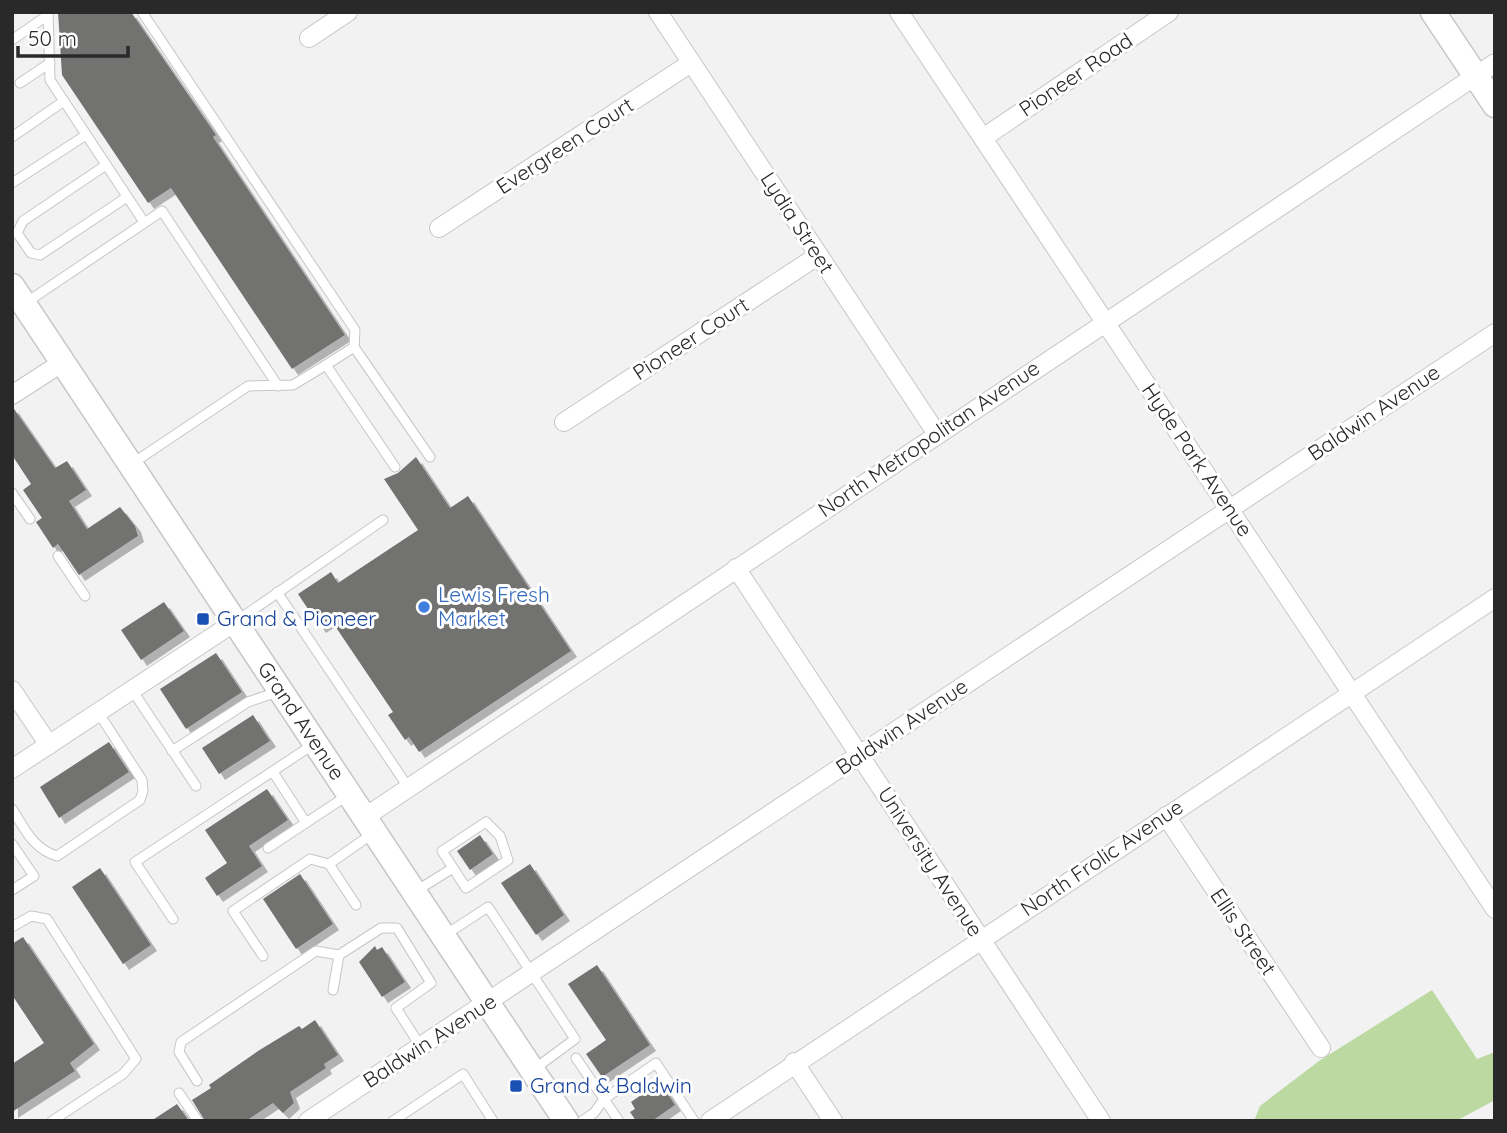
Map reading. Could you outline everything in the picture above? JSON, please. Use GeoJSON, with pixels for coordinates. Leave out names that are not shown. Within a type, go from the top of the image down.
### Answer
{"type":"FeatureCollection","features":[{"type":"Feature","properties":{"kind":"main road"},"geometry":{"type":"LineString","coordinates":[[1433,12],[1485,69],[1495,105]]}},
{"type":"Feature","properties":{"kind":"main road","name":"Grand Avenue"},"geometry":{"type":"LineString","coordinates":[[18,295],[566,1121]]}},
{"type":"Feature","properties":{"kind":"street"},"geometry":{"type":"LineString","coordinates":[[309,38],[348,12]]}},
{"type":"Feature","properties":{"kind":"street","name":"Lydia Street"},"geometry":{"type":"LineString","coordinates":[[658,12],[937,434]]}},
{"type":"Feature","properties":{"kind":"street","name":"Hyde Park Avenue"},"geometry":{"type":"LineString","coordinates":[[899,12],[1495,909]]}},
{"type":"Feature","properties":{"kind":"street","name":"Pioneer Road"},"geometry":{"type":"LineString","coordinates":[[982,138],[1169,12]]}},
{"type":"Feature","properties":{"kind":"street","name":"Evergreen Court"},"geometry":{"type":"LineString","coordinates":[[439,228],[691,63]]}},
{"type":"Feature","properties":{"kind":"street","name":"North Metropolitan Avenue"},"geometry":{"type":"LineString","coordinates":[[370,824],[408,787],[1485,69]]}},
{"type":"Feature","properties":{"kind":"street","name":"Pioneer Court"},"geometry":{"type":"LineString","coordinates":[[564,422],[819,255]]}},
{"type":"Feature","properties":{"kind":"street","name":"Baldwin Avenue"},"geometry":{"type":"LineString","coordinates":[[308,1121],[1495,333]]}},
{"type":"Feature","properties":{"kind":"street"},"geometry":{"type":"LineString","coordinates":[[12,395],[63,362]]}},
{"type":"Feature","properties":{"kind":"street","name":"University Avenue"},"geometry":{"type":"LineString","coordinates":[[736,568],[1101,1121]]}},
{"type":"Feature","properties":{"kind":"street","name":"North Frolic Avenue"},"geometry":{"type":"LineString","coordinates":[[710,1121],[794,1062],[1495,598]]}},
{"type":"Feature","properties":{"kind":"street"},"geometry":{"type":"LineString","coordinates":[[12,769],[236,622]]}},
{"type":"Feature","properties":{"kind":"street"},"geometry":{"type":"LineString","coordinates":[[12,690],[49,745]]}},
{"type":"Feature","properties":{"kind":"street","name":"Ellis Street"},"geometry":{"type":"LineString","coordinates":[[1166,816],[1321,1048]]}},
{"type":"Feature","properties":{"kind":"street"},"geometry":{"type":"LineString","coordinates":[[794,1062],[833,1121]]}},
{"type":"Feature","properties":{"kind":"lane"},"geometry":{"type":"LineString","coordinates":[[142,12],[355,330],[354,347],[430,457]]}},
{"type":"Feature","properties":{"kind":"lane"},"geometry":{"type":"LineString","coordinates":[[12,40],[48,14]]}},
{"type":"Feature","properties":{"kind":"lane"},"geometry":{"type":"LineString","coordinates":[[48,14],[50,80],[144,222]]}},
{"type":"Feature","properties":{"kind":"lane"},"geometry":{"type":"LineString","coordinates":[[20,83],[50,63]]}},
{"type":"Feature","properties":{"kind":"lane"},"geometry":{"type":"LineString","coordinates":[[12,137],[64,102]]}},
{"type":"Feature","properties":{"kind":"lane"},"geometry":{"type":"LineString","coordinates":[[12,183],[86,135]]}},
{"type":"Feature","properties":{"kind":"lane"},"geometry":{"type":"LineString","coordinates":[[106,165],[23,221],[18,233],[31,253],[40,255],[127,197]]}},
{"type":"Feature","properties":{"kind":"lane"},"geometry":{"type":"LineString","coordinates":[[18,295],[162,211],[278,386]]}},
{"type":"Feature","properties":{"kind":"lane"},"geometry":{"type":"LineString","coordinates":[[131,464],[248,386],[293,385],[354,347]]}},
{"type":"Feature","properties":{"kind":"lane"},"geometry":{"type":"LineString","coordinates":[[326,365],[396,467]]}},
{"type":"Feature","properties":{"kind":"lane"},"geometry":{"type":"LineString","coordinates":[[12,493],[30,519]]}},
{"type":"Feature","properties":{"kind":"lane"},"geometry":{"type":"LineString","coordinates":[[236,622],[383,520]]}},
{"type":"Feature","properties":{"kind":"lane"},"geometry":{"type":"LineString","coordinates":[[58,556],[85,596]]}},
{"type":"Feature","properties":{"kind":"lane"},"geometry":{"type":"LineString","coordinates":[[277,592],[408,787]]}},
{"type":"Feature","properties":{"kind":"lane"},"geometry":{"type":"LineString","coordinates":[[132,690],[195,786]]}},
{"type":"Feature","properties":{"kind":"lane"},"geometry":{"type":"LineString","coordinates":[[172,751],[248,702],[281,691]]}},
{"type":"Feature","properties":{"kind":"lane"},"geometry":{"type":"LineString","coordinates":[[12,809],[35,845],[44,852],[57,856],[140,800],[144,791],[142,780],[98,712]]}},
{"type":"Feature","properties":{"kind":"lane"},"geometry":{"type":"LineString","coordinates":[[173,919],[135,862],[316,743]]}},
{"type":"Feature","properties":{"kind":"lane"},"geometry":{"type":"LineString","coordinates":[[273,772],[306,823]]}},
{"type":"Feature","properties":{"kind":"lane"},"geometry":{"type":"LineString","coordinates":[[268,848],[350,794]]}},
{"type":"Feature","properties":{"kind":"lane"},"geometry":{"type":"LineString","coordinates":[[486,822],[500,836],[508,860],[466,888],[453,867],[442,851],[486,822]]}},
{"type":"Feature","properties":{"kind":"lane"},"geometry":{"type":"LineString","coordinates":[[329,864],[370,824]]}},
{"type":"Feature","properties":{"kind":"lane"},"geometry":{"type":"LineString","coordinates":[[12,844],[34,876],[12,890]]}},
{"type":"Feature","properties":{"kind":"lane"},"geometry":{"type":"LineString","coordinates":[[263,956],[233,911],[310,859],[329,864],[356,905]]}},
{"type":"Feature","properties":{"kind":"lane"},"geometry":{"type":"LineString","coordinates":[[415,892],[453,867]]}},
{"type":"Feature","properties":{"kind":"lane"},"geometry":{"type":"LineString","coordinates":[[444,936],[488,907],[532,973],[575,1039],[533,1070]]}},
{"type":"Feature","properties":{"kind":"lane"},"geometry":{"type":"LineString","coordinates":[[12,927],[31,916],[47,919],[136,1059],[116,1079],[52,1121]]}},
{"type":"Feature","properties":{"kind":"lane"},"geometry":{"type":"LineString","coordinates":[[197,1081],[179,1052],[181,1042],[316,951],[339,955],[381,928],[397,928],[431,983],[396,1009],[421,1047]]}},
{"type":"Feature","properties":{"kind":"lane"},"geometry":{"type":"LineString","coordinates":[[333,990],[339,955]]}},
{"type":"Feature","properties":{"kind":"lane"},"geometry":{"type":"LineString","coordinates":[[576,1058],[619,1121]]}},
{"type":"Feature","properties":{"kind":"lane"},"geometry":{"type":"LineString","coordinates":[[582,1121],[594,1113],[604,1099],[656,1063],[694,1121]]}},
{"type":"Feature","properties":{"kind":"lane"},"geometry":{"type":"LineString","coordinates":[[393,1121],[463,1074],[493,1121]]}},
{"type":"Feature","properties":{"kind":"lane"},"geometry":{"type":"LineString","coordinates":[[179,1093],[198,1121]]}},
{"type":"Feature","properties":{"kind":"green space"},"geometry":{"type":"Polygon","coordinates":[[[1432,990],[1477,1059],[1495,1052],[1495,1100],[1456,1121],[1254,1121],[1260,1106],[1319,1061],[1432,990]]]}},
{"type":"Feature","properties":{"kind":"building"},"geometry":{"type":"Polygon","coordinates":[[[58,12],[131,12],[216,135],[213,137],[345,335],[292,369],[171,188],[148,203],[62,75],[58,12]]]}},
{"type":"Feature","properties":{"kind":"building"},"geometry":{"type":"Polygon","coordinates":[[[12,406],[55,468],[67,461],[86,490],[69,501],[87,529],[120,507],[135,526],[138,536],[79,575],[58,544],[53,548],[36,522],[42,518],[23,490],[31,484],[12,455],[12,406]]]}},
{"type":"Feature","properties":{"kind":"building","name":"Lewis Fresh Market"},"geometry":{"type":"Polygon","coordinates":[[[416,457],[450,508],[468,496],[571,651],[419,752],[409,737],[405,740],[388,715],[393,712],[331,620],[320,627],[298,594],[331,572],[338,583],[418,530],[384,479],[398,473],[416,457]]]}},
{"type":"Feature","properties":{"kind":"building"},"geometry":{"type":"Polygon","coordinates":[[[164,602],[184,631],[141,660],[121,630],[164,602]]]}},
{"type":"Feature","properties":{"kind":"building"},"geometry":{"type":"Polygon","coordinates":[[[216,653],[242,692],[186,729],[160,689],[216,653]]]}},
{"type":"Feature","properties":{"kind":"building"},"geometry":{"type":"Polygon","coordinates":[[[253,715],[270,741],[219,774],[202,748],[253,715]]]}},
{"type":"Feature","properties":{"kind":"building"},"geometry":{"type":"Polygon","coordinates":[[[109,742],[129,772],[59,818],[40,787],[109,742]]]}},
{"type":"Feature","properties":{"kind":"building"},"geometry":{"type":"Polygon","coordinates":[[[267,789],[288,820],[249,846],[262,866],[217,896],[205,878],[227,863],[205,830],[267,789]]]}},
{"type":"Feature","properties":{"kind":"building"},"geometry":{"type":"Polygon","coordinates":[[[480,835],[493,854],[470,870],[457,851],[480,835]]]}},
{"type":"Feature","properties":{"kind":"building"},"geometry":{"type":"Polygon","coordinates":[[[530,864],[564,915],[536,935],[501,883],[530,864]]]}},
{"type":"Feature","properties":{"kind":"building"},"geometry":{"type":"Polygon","coordinates":[[[100,868],[151,945],[123,964],[72,887],[100,868]]]}},
{"type":"Feature","properties":{"kind":"building"},"geometry":{"type":"Polygon","coordinates":[[[300,874],[333,924],[296,949],[263,899],[300,874]]]}},
{"type":"Feature","properties":{"kind":"building"},"geometry":{"type":"Polygon","coordinates":[[[23,937],[94,1044],[70,1063],[75,1071],[12,1112],[12,1064],[44,1043],[12,995],[12,944],[23,937]]]}},
{"type":"Feature","properties":{"kind":"building"},"geometry":{"type":"Polygon","coordinates":[[[375,946],[377,950],[382,947],[405,982],[382,997],[359,962],[375,946]]]}},
{"type":"Feature","properties":{"kind":"building"},"geometry":{"type":"Polygon","coordinates":[[[597,965],[650,1045],[602,1077],[586,1054],[606,1040],[568,984],[597,965]]]}},
{"type":"Feature","properties":{"kind":"building"},"geometry":{"type":"Polygon","coordinates":[[[315,1020],[338,1055],[324,1064],[326,1068],[290,1092],[294,1103],[283,1113],[273,1103],[246,1121],[205,1121],[192,1100],[258,1051],[299,1026],[302,1029],[315,1020]]]}},
{"type":"Feature","properties":{"kind":"building"},"geometry":{"type":"Polygon","coordinates":[[[660,1082],[675,1105],[652,1121],[636,1121],[630,1112],[635,1109],[631,1102],[660,1082]]]}},
{"type":"Feature","properties":{"kind":"building"},"geometry":{"type":"Polygon","coordinates":[[[177,1104],[189,1121],[151,1121],[177,1104]]]}},
{"type":"Feature","properties":{"kind":"place","name":"Lewis Fresh Market"},"geometry":{"type":"Point","coordinates":[424,607]}},
{"type":"Feature","properties":{"kind":"place","name":"Grand & Pioneer"},"geometry":{"type":"Point","coordinates":[203,619]}},
{"type":"Feature","properties":{"kind":"place","name":"Grand & Baldwin"},"geometry":{"type":"Point","coordinates":[516,1086]}}]}
